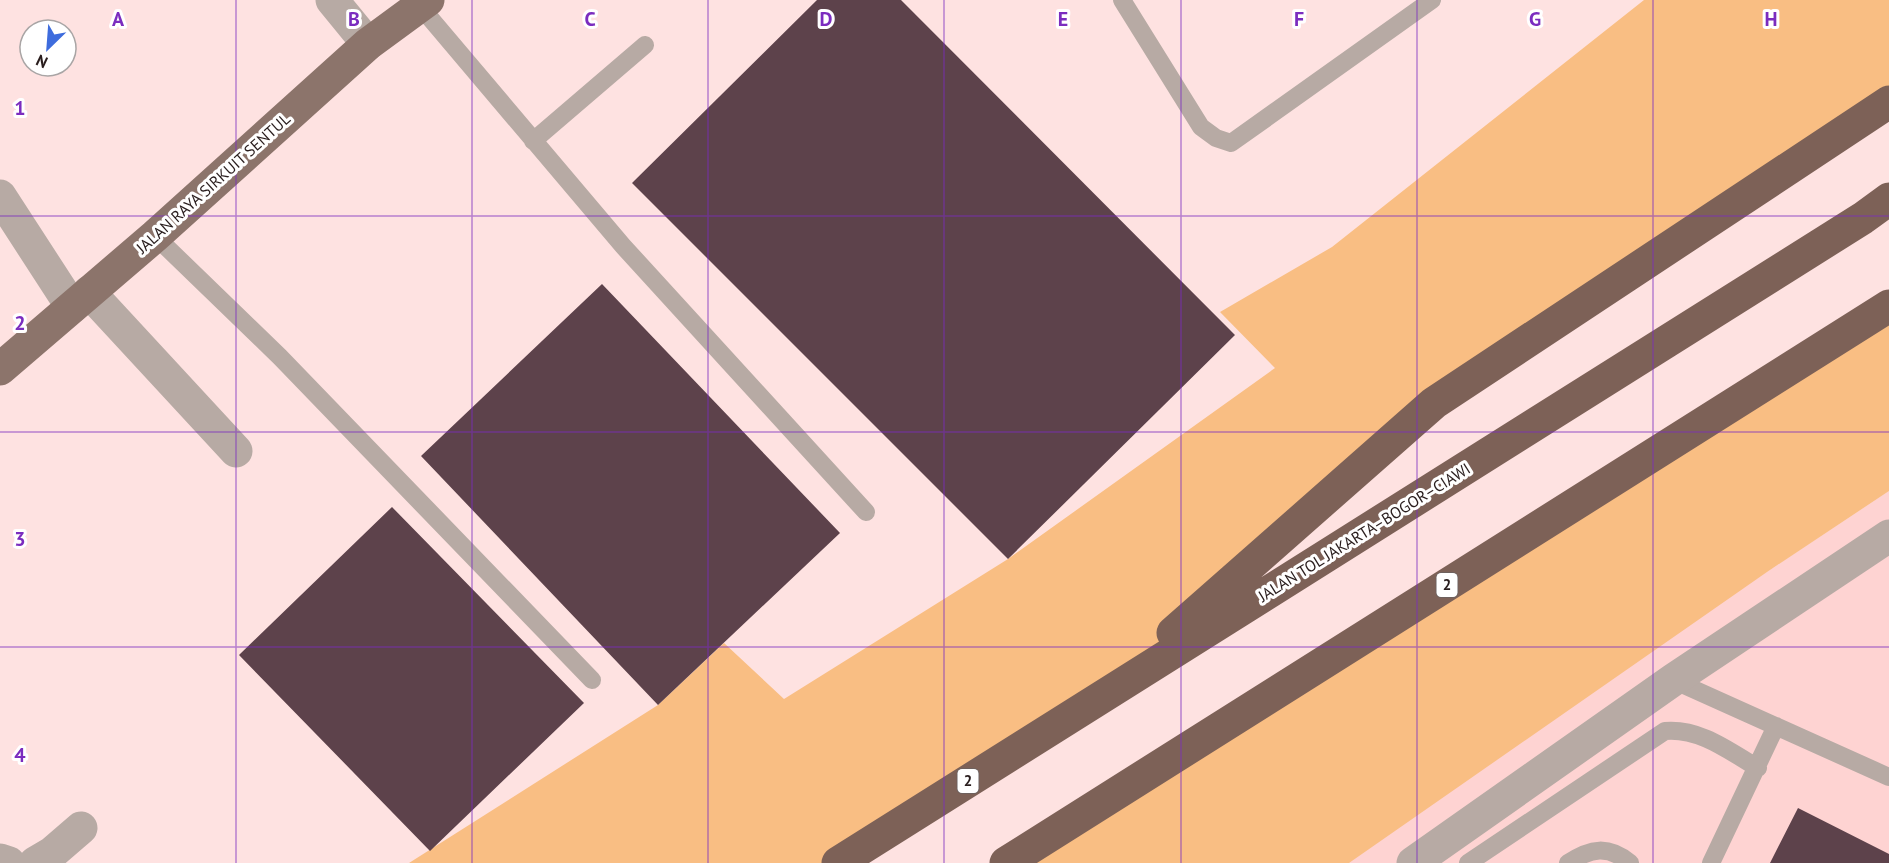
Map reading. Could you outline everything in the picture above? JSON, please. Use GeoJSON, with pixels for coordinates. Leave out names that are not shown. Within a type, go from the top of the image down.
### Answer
{"type":"FeatureCollection","features":[{"type":"Feature","properties":{"kind":"highway"},"geometry":{"type":"LineString","coordinates":[[1097,700],[1434,403],[1889,102]]}},
{"type":"Feature","properties":{"kind":"highway","name":"JALAN TOL JAKARTA–BOGOR–CIAWI"},"geometry":{"type":"LineString","coordinates":[[838,863],[1853,225],[1889,199]]}},
{"type":"Feature","properties":{"kind":"highway","name":"2"},"geometry":{"type":"LineString","coordinates":[[1006,863],[1889,306]]}},
{"type":"Feature","properties":{"kind":"main road","name":"JALAN RAYA SIRKUIT SENTUL"},"geometry":{"type":"LineString","coordinates":[[0,369],[155,236],[368,44],[424,3]]}},
{"type":"Feature","properties":{"kind":"street"},"geometry":{"type":"LineString","coordinates":[[332,0],[368,44]]}},
{"type":"Feature","properties":{"kind":"street"},"geometry":{"type":"LineString","coordinates":[[0,196],[80,300],[236,451]]}},
{"type":"Feature","properties":{"kind":"street"},"geometry":{"type":"LineString","coordinates":[[1413,863],[1673,681],[1889,536]]}},
{"type":"Feature","properties":{"kind":"street"},"geometry":{"type":"LineString","coordinates":[[35,863],[52,853],[81,828]]}},
{"type":"Feature","properties":{"kind":"street"},"geometry":{"type":"LineString","coordinates":[[0,860],[9,863]]}},
{"type":"Feature","properties":{"kind":"lane"},"geometry":{"type":"LineString","coordinates":[[1122,0],[1201,127],[1216,138],[1231,143],[1432,0]]}},
{"type":"Feature","properties":{"kind":"lane"},"geometry":{"type":"LineString","coordinates":[[424,3],[533,141],[623,246],[866,512]]}},
{"type":"Feature","properties":{"kind":"lane"},"geometry":{"type":"LineString","coordinates":[[533,141],[645,45]]}},
{"type":"Feature","properties":{"kind":"lane"},"geometry":{"type":"LineString","coordinates":[[155,236],[280,357],[592,680]]}},
{"type":"Feature","properties":{"kind":"lane"},"geometry":{"type":"LineString","coordinates":[[1673,681],[1889,777]]}},
{"type":"Feature","properties":{"kind":"lane"},"geometry":{"type":"LineString","coordinates":[[1711,863],[1776,726]]}},
{"type":"Feature","properties":{"kind":"lane"},"geometry":{"type":"LineString","coordinates":[[1468,863],[1665,731],[1680,730],[1695,734],[1758,768]]}},
{"type":"Feature","properties":{"kind":"lane"},"geometry":{"type":"LineString","coordinates":[[1568,863],[1587,851],[1617,852],[1630,863]]}},
{"type":"Feature","properties":{"kind":"shaded area"},"geometry":{"type":"Polygon","coordinates":[[[1644,0],[1889,0],[1889,102],[1434,403],[1097,700],[838,863],[409,863],[658,705],[724,643],[784,699],[1008,559],[1275,368],[1220,312],[1332,247],[1644,0]]]}},
{"type":"Feature","properties":{"kind":"shaded area"},"geometry":{"type":"Polygon","coordinates":[[[1889,306],[1889,491],[1767,572],[1349,863],[1006,863],[1889,306]]]}},
{"type":"Feature","properties":{"kind":"shaded area"},"geometry":{"type":"Polygon","coordinates":[[[1889,491],[1889,863],[1348,863],[1738,591],[1889,491]]]}},
{"type":"Feature","properties":{"kind":"building"},"geometry":{"type":"Polygon","coordinates":[[[817,0],[901,0],[1235,335],[1008,559],[632,183],[817,0]]]}},
{"type":"Feature","properties":{"kind":"building"},"geometry":{"type":"Polygon","coordinates":[[[602,284],[840,533],[658,705],[421,456],[602,284]]]}},
{"type":"Feature","properties":{"kind":"building"},"geometry":{"type":"Polygon","coordinates":[[[392,507],[584,703],[430,851],[239,655],[392,507]]]}},
{"type":"Feature","properties":{"kind":"building"},"geometry":{"type":"Polygon","coordinates":[[[1798,808],[1889,854],[1889,863],[1770,863],[1798,808]]]}}]}
